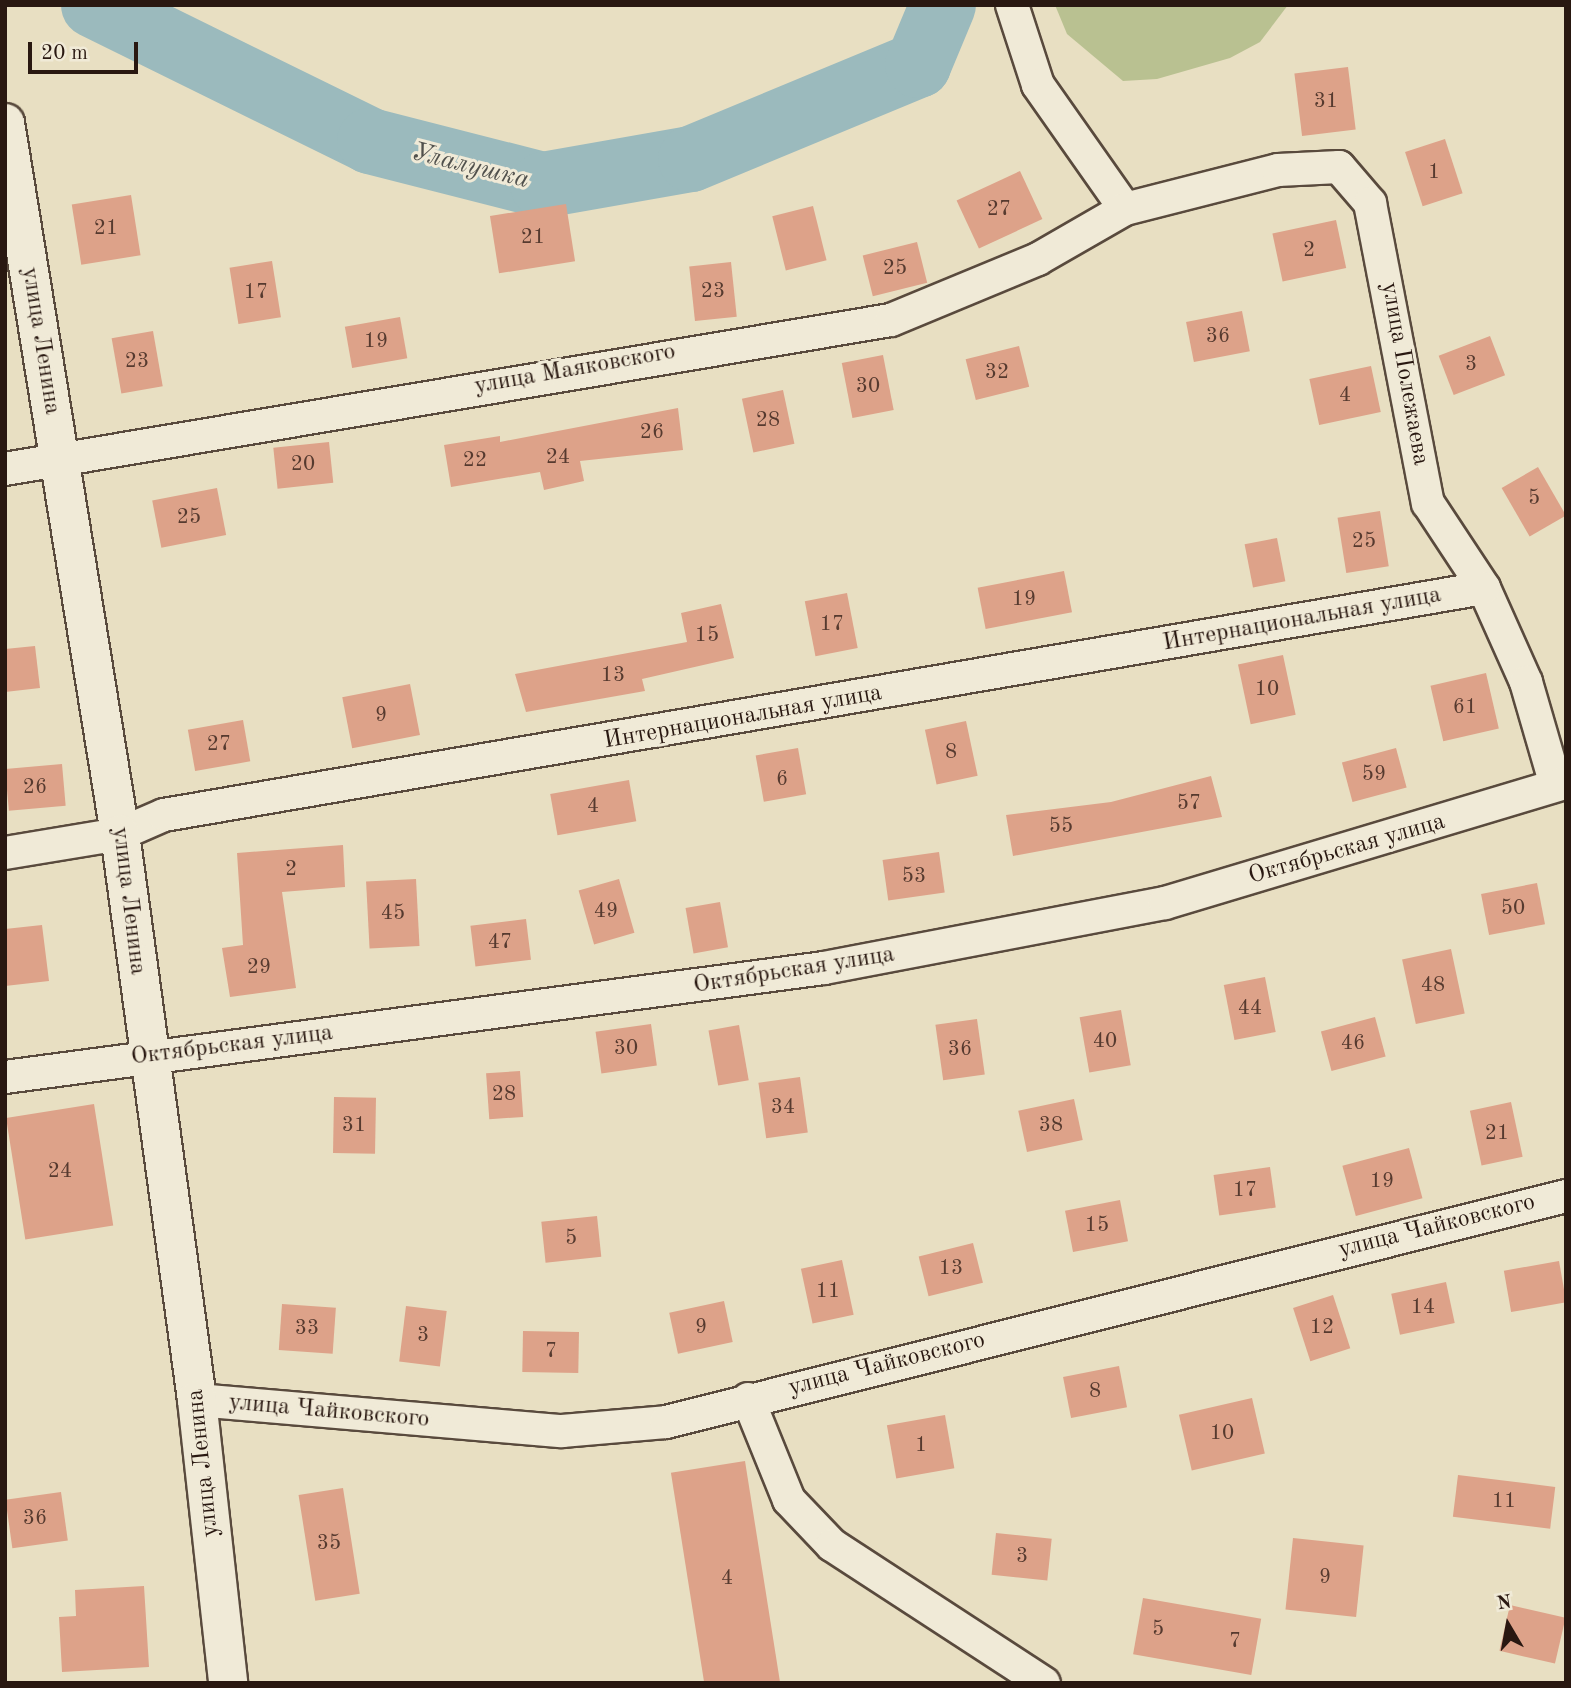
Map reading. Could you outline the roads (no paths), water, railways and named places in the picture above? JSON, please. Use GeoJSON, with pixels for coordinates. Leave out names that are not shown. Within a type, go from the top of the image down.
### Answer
{"type":"FeatureCollection","features":[{"type":"Feature","properties":{"kind":"street"},"geometry":{"type":"LineString","coordinates":[[1012,5],[1038,85],[1125,209]]}},
{"type":"Feature","properties":{"kind":"street","name":"улица Ленина"},"geometry":{"type":"LineString","coordinates":[[5,123],[120,834],[147,1055],[197,1400],[228,1683]]}},
{"type":"Feature","properties":{"kind":"street","name":"улица Полежаева"},"geometry":{"type":"LineString","coordinates":[[1125,209],[1278,170],[1339,167],[1370,203],[1428,503],[1484,588],[1526,682],[1561,784]]}},
{"type":"Feature","properties":{"kind":"street","name":"улица Маяковского"},"geometry":{"type":"LineString","coordinates":[[5,469],[891,320],[1038,260],[1125,209]]}},
{"type":"Feature","properties":{"kind":"street","name":"Интернациональная улица"},"geometry":{"type":"LineString","coordinates":[[5,853],[120,834],[163,815],[1484,588]]}},
{"type":"Feature","properties":{"kind":"street","name":"Октябрьская улица"},"geometry":{"type":"LineString","coordinates":[[5,1077],[147,1055],[523,1012],[824,968],[1165,903],[1561,784]]}},
{"type":"Feature","properties":{"kind":"street","name":"улица Чайковского"},"geometry":{"type":"LineString","coordinates":[[197,1400],[562,1431],[666,1422],[748,1399],[1566,1196]]}},
{"type":"Feature","properties":{"kind":"street"},"geometry":{"type":"LineString","coordinates":[[748,1399],[789,1500],[832,1545],[1044,1683]]}},
{"type":"Feature","properties":{"kind":"waterway","name":"Улалушка"},"geometry":{"type":"LineString","coordinates":[[94,5],[370,141],[543,185],[691,159],[918,65],[943,5]]}}]}
